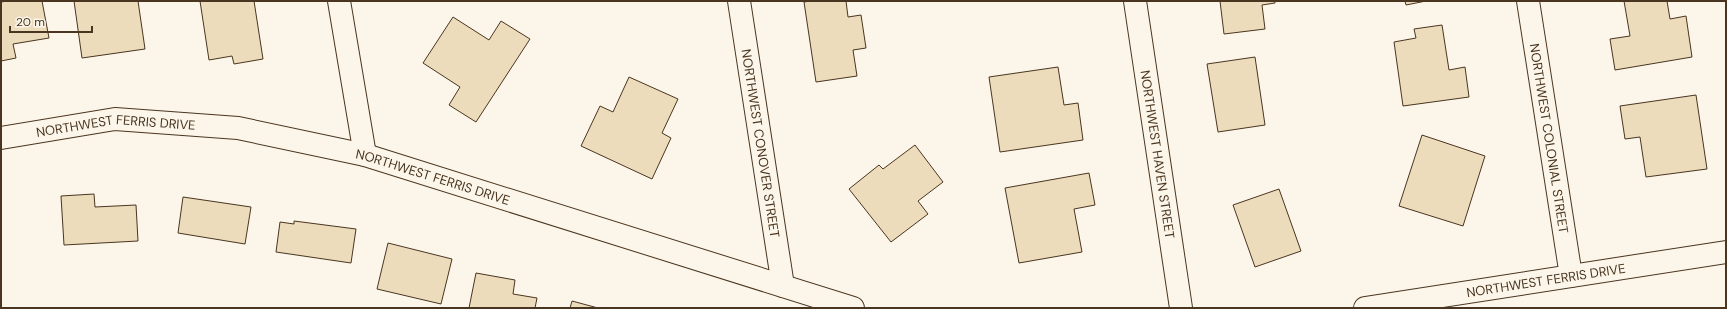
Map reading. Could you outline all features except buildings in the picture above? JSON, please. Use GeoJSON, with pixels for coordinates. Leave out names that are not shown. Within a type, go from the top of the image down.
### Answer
{"type":"FeatureCollection","features":[{"type":"Feature","properties":{"kind":"street"},"geometry":{"type":"LineString","coordinates":[[339,1],[365,154]]}},
{"type":"Feature","properties":{"kind":"street","name":"NORTHWEST CONOVER STREET"},"geometry":{"type":"LineString","coordinates":[[739,1],[783,286]]}},
{"type":"Feature","properties":{"kind":"street","name":"NORTHWEST HAVEN STREET"},"geometry":{"type":"LineString","coordinates":[[1135,1],[1181,308]]}},
{"type":"Feature","properties":{"kind":"street","name":"NORTHWEST COLONIAL STREET"},"geometry":{"type":"LineString","coordinates":[[1528,1],[1571,276]]}},
{"type":"Feature","properties":{"kind":"street","name":"NORTHWEST FERRIS DRIVE"},"geometry":{"type":"LineString","coordinates":[[1,138],[114,119],[238,128],[365,154],[853,308]]}},
{"type":"Feature","properties":{"kind":"street","name":"NORTHWEST FERRIS DRIVE"},"geometry":{"type":"LineString","coordinates":[[1365,308],[1726,252]]}}]}
